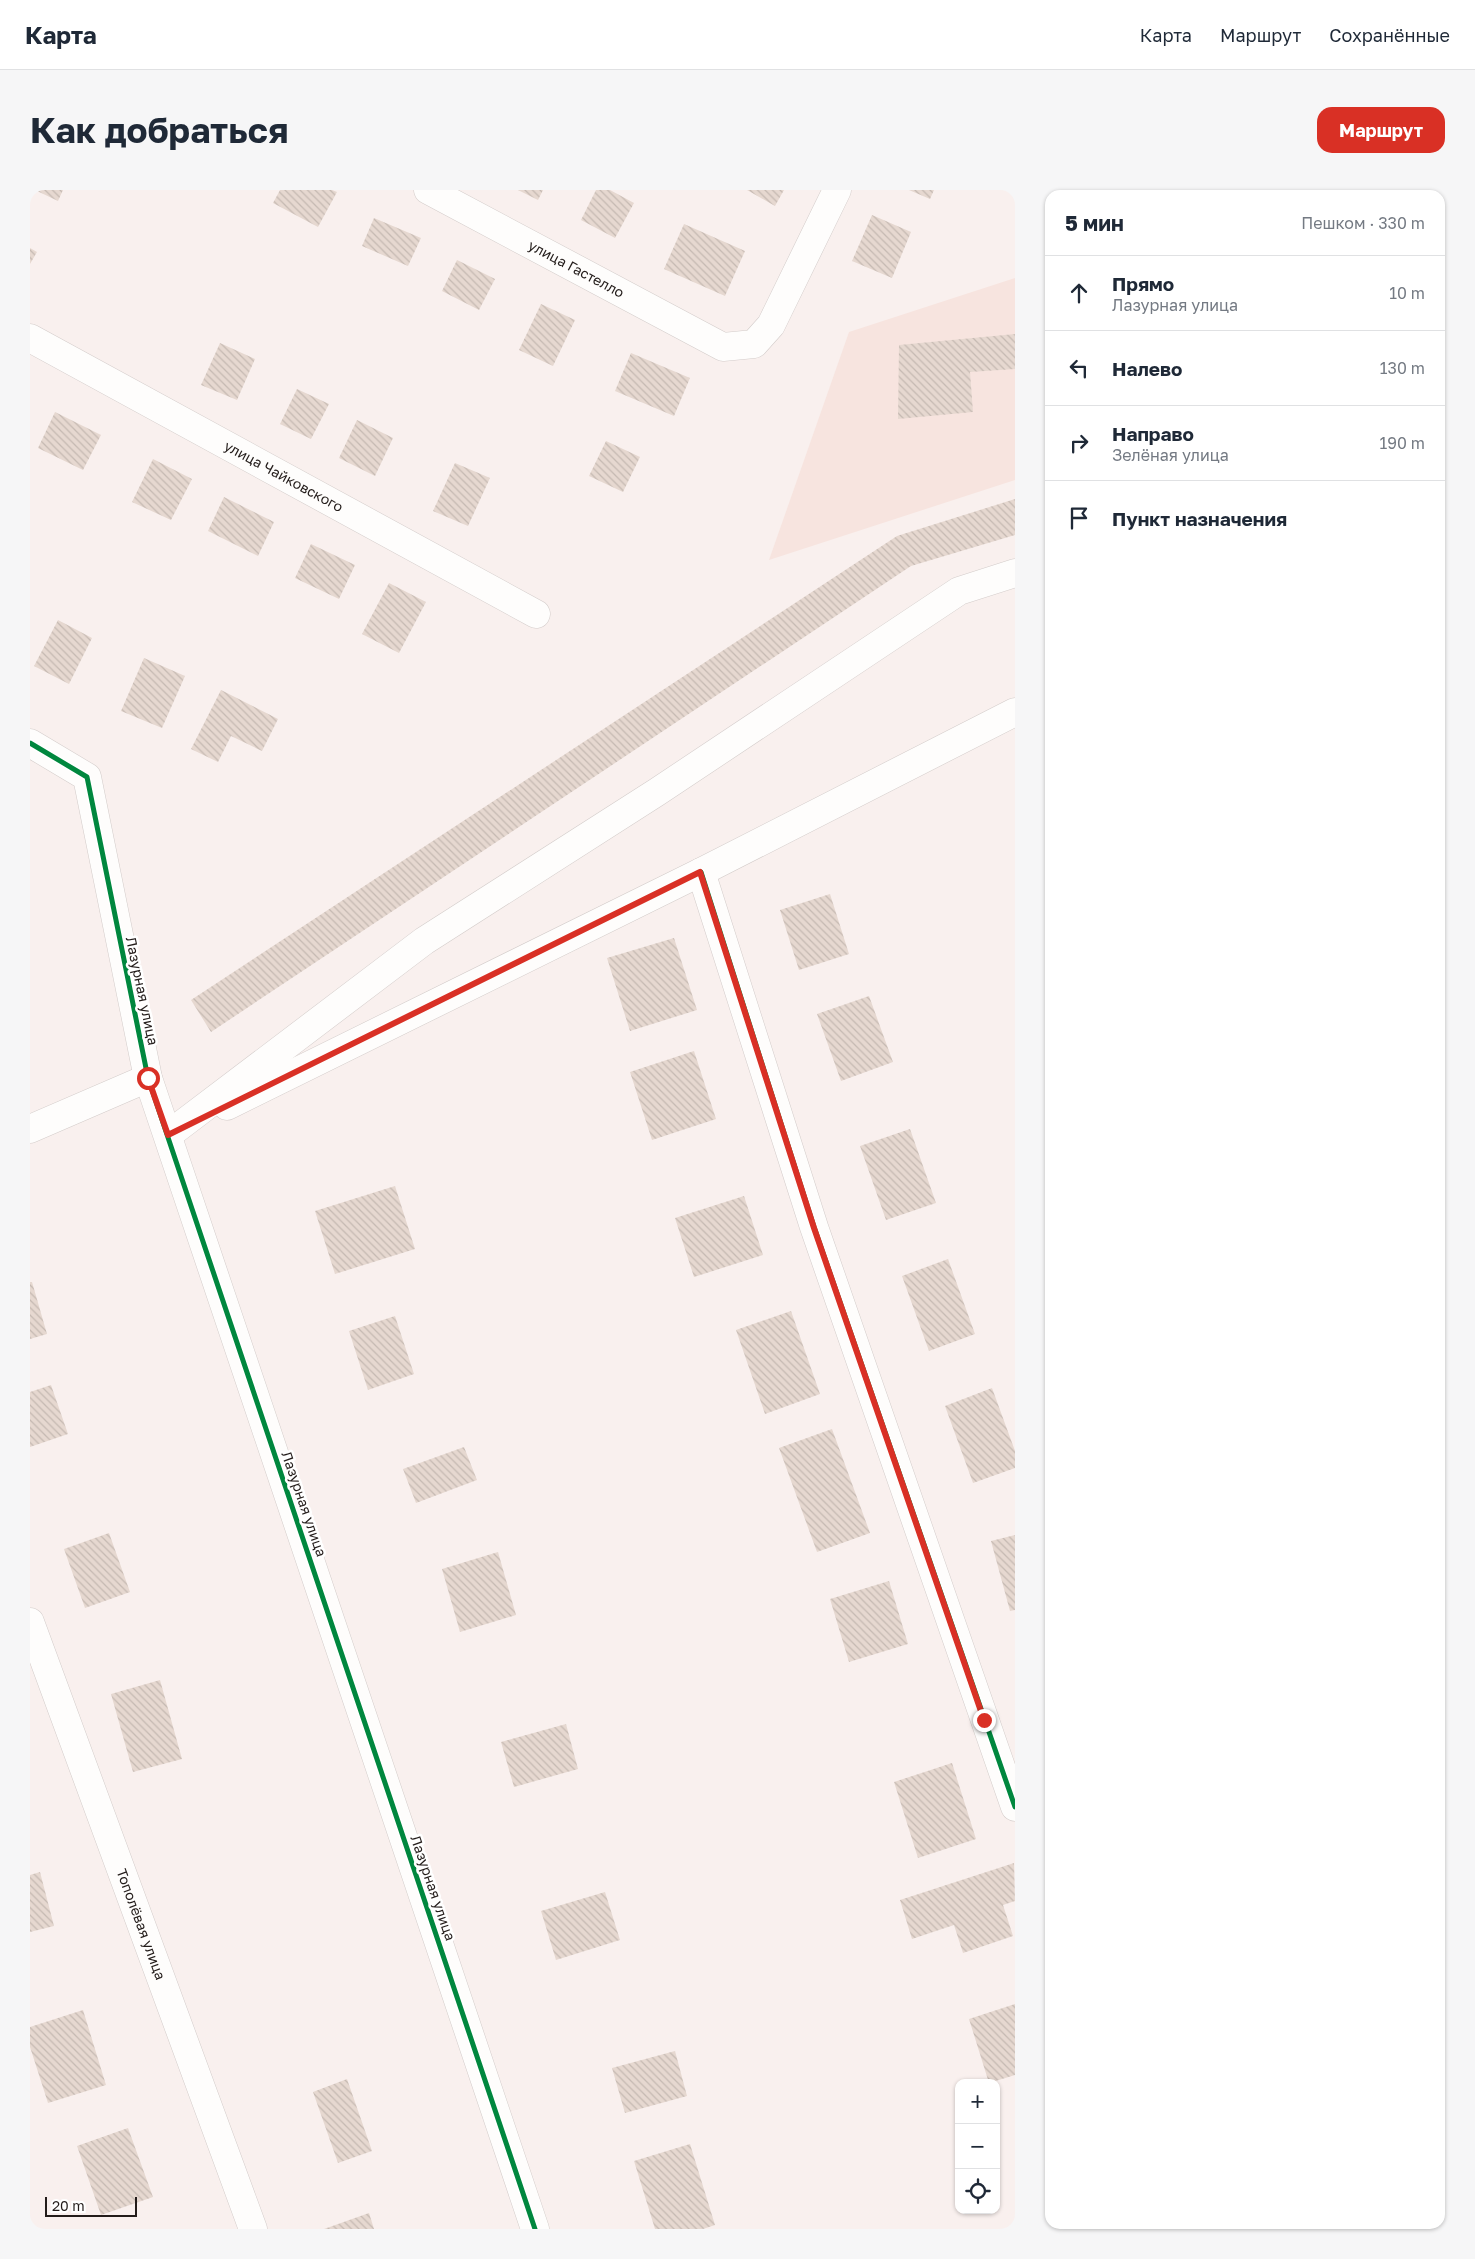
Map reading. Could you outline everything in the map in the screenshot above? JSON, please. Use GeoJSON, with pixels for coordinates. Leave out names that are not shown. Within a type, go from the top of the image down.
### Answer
{"type":"FeatureCollection","features":[{"type":"Feature","properties":{"kind":"street","name":"улица Гастелло"},"geometry":{"type":"LineString","coordinates":[[428,190],[723,347],[754,344],[771,325],[837,190]]}},
{"type":"Feature","properties":{"kind":"street","name":"улица Чайковского"},"geometry":{"type":"LineString","coordinates":[[30,338],[536,614]]}},
{"type":"Feature","properties":{"kind":"street"},"geometry":{"type":"LineString","coordinates":[[168,1135],[424,942],[658,792],[959,591],[1015,573]]}},
{"type":"Feature","properties":{"kind":"street"},"geometry":{"type":"LineString","coordinates":[[168,1135],[700,872],[1015,712]]}},
{"type":"Feature","properties":{"kind":"street","name":"Лазурная улица"},"geometry":{"type":"LineString","coordinates":[[30,743],[87,777],[148,1078],[535,2229]]}},
{"type":"Feature","properties":{"kind":"street"},"geometry":{"type":"LineString","coordinates":[[700,872],[814,1228],[1015,1807]]}},
{"type":"Feature","properties":{"kind":"street"},"geometry":{"type":"LineString","coordinates":[[30,1129],[148,1078]]}},
{"type":"Feature","properties":{"kind":"street","name":"Тополёвая улица"},"geometry":{"type":"LineString","coordinates":[[30,1622],[253,2229]]}},
{"type":"Feature","properties":{"kind":"shaded area"},"geometry":{"type":"Polygon","coordinates":[[[1015,278],[1015,480],[769,560],[849,332],[1015,278]]]}},
{"type":"Feature","properties":{"kind":"building"},"geometry":{"type":"Polygon","coordinates":[[[35,190],[63,190],[58,201],[35,190]]]}},
{"type":"Feature","properties":{"kind":"building"},"geometry":{"type":"Polygon","coordinates":[[[280,190],[332,190],[337,192],[318,227],[273,203],[280,190]]]}},
{"type":"Feature","properties":{"kind":"building"},"geometry":{"type":"Polygon","coordinates":[[[518,190],[543,190],[538,200],[518,190]]]}},
{"type":"Feature","properties":{"kind":"building"},"geometry":{"type":"Polygon","coordinates":[[[596,190],[610,190],[634,203],[615,238],[581,220],[596,190]]]}},
{"type":"Feature","properties":{"kind":"building"},"geometry":{"type":"Polygon","coordinates":[[[747,190],[784,190],[775,206],[747,190]]]}},
{"type":"Feature","properties":{"kind":"building"},"geometry":{"type":"Polygon","coordinates":[[[909,190],[934,190],[930,199],[909,190]]]}},
{"type":"Feature","properties":{"kind":"building"},"geometry":{"type":"Polygon","coordinates":[[[872,215],[911,232],[892,278],[852,261],[872,215]]]}},
{"type":"Feature","properties":{"kind":"building"},"geometry":{"type":"Polygon","coordinates":[[[374,218],[421,238],[408,266],[362,246],[374,218]]]}},
{"type":"Feature","properties":{"kind":"building"},"geometry":{"type":"Polygon","coordinates":[[[684,224],[745,251],[725,296],[664,269],[684,224]]]}},
{"type":"Feature","properties":{"kind":"building"},"geometry":{"type":"Polygon","coordinates":[[[30,248],[37,252],[30,264],[30,248]]]}},
{"type":"Feature","properties":{"kind":"building"},"geometry":{"type":"Polygon","coordinates":[[[457,260],[495,279],[479,310],[442,291],[457,260]]]}},
{"type":"Feature","properties":{"kind":"building"},"geometry":{"type":"Polygon","coordinates":[[[541,304],[575,320],[553,366],[519,350],[541,304]]]}},
{"type":"Feature","properties":{"kind":"building"},"geometry":{"type":"Polygon","coordinates":[[[1015,334],[1015,369],[970,372],[973,412],[898,419],[899,345],[1015,334]]]}},
{"type":"Feature","properties":{"kind":"building"},"geometry":{"type":"Polygon","coordinates":[[[220,343],[255,359],[237,400],[201,385],[220,343]]]}},
{"type":"Feature","properties":{"kind":"building"},"geometry":{"type":"Polygon","coordinates":[[[631,353],[690,378],[674,416],[615,391],[631,353]]]}},
{"type":"Feature","properties":{"kind":"building"},"geometry":{"type":"Polygon","coordinates":[[[297,389],[329,404],[311,439],[280,424],[297,389]]]}},
{"type":"Feature","properties":{"kind":"building"},"geometry":{"type":"Polygon","coordinates":[[[55,412],[101,435],[83,470],[38,448],[55,412]]]}},
{"type":"Feature","properties":{"kind":"building"},"geometry":{"type":"Polygon","coordinates":[[[357,420],[393,438],[375,476],[339,458],[357,420]]]}},
{"type":"Feature","properties":{"kind":"building"},"geometry":{"type":"Polygon","coordinates":[[[606,441],[640,457],[623,492],[589,476],[606,441]]]}},
{"type":"Feature","properties":{"kind":"building"},"geometry":{"type":"Polygon","coordinates":[[[153,459],[192,479],[171,520],[132,502],[153,459]]]}},
{"type":"Feature","properties":{"kind":"building"},"geometry":{"type":"Polygon","coordinates":[[[455,463],[490,478],[468,526],[433,511],[455,463]]]}},
{"type":"Feature","properties":{"kind":"building"},"geometry":{"type":"Polygon","coordinates":[[[224,497],[274,522],[258,556],[208,531],[224,497]]]}},
{"type":"Feature","properties":{"kind":"building"},"geometry":{"type":"Polygon","coordinates":[[[1015,499],[1015,535],[911,566],[211,1032],[191,1000],[897,536],[1015,499]]]}},
{"type":"Feature","properties":{"kind":"building"},"geometry":{"type":"Polygon","coordinates":[[[311,544],[355,565],[339,599],[295,578],[311,544]]]}},
{"type":"Feature","properties":{"kind":"building"},"geometry":{"type":"Polygon","coordinates":[[[389,583],[426,602],[399,653],[362,634],[389,583]]]}},
{"type":"Feature","properties":{"kind":"building"},"geometry":{"type":"Polygon","coordinates":[[[58,620],[92,638],[69,684],[34,666],[58,620]]]}},
{"type":"Feature","properties":{"kind":"building"},"geometry":{"type":"Polygon","coordinates":[[[144,658],[185,676],[162,728],[121,711],[144,658]]]}},
{"type":"Feature","properties":{"kind":"building"},"geometry":{"type":"Polygon","coordinates":[[[221,690],[278,719],[262,751],[231,736],[218,762],[191,749],[221,690]]]}},
{"type":"Feature","properties":{"kind":"building"},"geometry":{"type":"Polygon","coordinates":[[[830,894],[849,954],[799,970],[780,910],[830,894]]]}},
{"type":"Feature","properties":{"kind":"building"},"geometry":{"type":"Polygon","coordinates":[[[674,938],[697,1010],[630,1031],[607,958],[674,938]]]}},
{"type":"Feature","properties":{"kind":"building"},"geometry":{"type":"Polygon","coordinates":[[[869,996],[893,1062],[841,1081],[817,1014],[869,996]]]}},
{"type":"Feature","properties":{"kind":"building"},"geometry":{"type":"Polygon","coordinates":[[[694,1051],[716,1119],[652,1140],[630,1072],[694,1051]]]}},
{"type":"Feature","properties":{"kind":"building"},"geometry":{"type":"Polygon","coordinates":[[[910,1129],[936,1203],[886,1220],[860,1146],[910,1129]]]}},
{"type":"Feature","properties":{"kind":"building"},"geometry":{"type":"Polygon","coordinates":[[[395,1186],[415,1249],[335,1274],[315,1211],[395,1186]]]}},
{"type":"Feature","properties":{"kind":"building"},"geometry":{"type":"Polygon","coordinates":[[[744,1196],[763,1255],[694,1277],[675,1218],[744,1196]]]}},
{"type":"Feature","properties":{"kind":"building"},"geometry":{"type":"Polygon","coordinates":[[[948,1259],[975,1334],[929,1351],[902,1276],[948,1259]]]}},
{"type":"Feature","properties":{"kind":"building"},"geometry":{"type":"Polygon","coordinates":[[[30,1282],[32,1282],[47,1334],[30,1339],[30,1282]]]}},
{"type":"Feature","properties":{"kind":"building"},"geometry":{"type":"Polygon","coordinates":[[[791,1311],[820,1394],[765,1414],[736,1330],[791,1311]]]}},
{"type":"Feature","properties":{"kind":"building"},"geometry":{"type":"Polygon","coordinates":[[[395,1316],[414,1374],[368,1390],[349,1331],[395,1316]]]}},
{"type":"Feature","properties":{"kind":"building"},"geometry":{"type":"Polygon","coordinates":[[[51,1385],[68,1434],[30,1447],[30,1392],[51,1385]]]}},
{"type":"Feature","properties":{"kind":"building"},"geometry":{"type":"Polygon","coordinates":[[[992,1388],[1015,1451],[1015,1468],[973,1483],[945,1406],[992,1388]]]}},
{"type":"Feature","properties":{"kind":"building"},"geometry":{"type":"Polygon","coordinates":[[[832,1429],[870,1533],[817,1552],[779,1448],[832,1429]]]}},
{"type":"Feature","properties":{"kind":"building"},"geometry":{"type":"Polygon","coordinates":[[[464,1447],[477,1480],[416,1503],[403,1469],[464,1447]]]}},
{"type":"Feature","properties":{"kind":"building"},"geometry":{"type":"Polygon","coordinates":[[[109,1533],[130,1592],[85,1608],[64,1549],[109,1533]]]}},
{"type":"Feature","properties":{"kind":"building"},"geometry":{"type":"Polygon","coordinates":[[[1015,1535],[1015,1610],[1010,1611],[991,1541],[1015,1535]]]}},
{"type":"Feature","properties":{"kind":"building"},"geometry":{"type":"Polygon","coordinates":[[[498,1552],[516,1615],[460,1632],[442,1569],[498,1552]]]}},
{"type":"Feature","properties":{"kind":"building"},"geometry":{"type":"Polygon","coordinates":[[[889,1581],[908,1644],[849,1662],[830,1599],[889,1581]]]}},
{"type":"Feature","properties":{"kind":"building"},"geometry":{"type":"Polygon","coordinates":[[[160,1680],[182,1759],[133,1772],[111,1694],[160,1680]]]}},
{"type":"Feature","properties":{"kind":"building"},"geometry":{"type":"Polygon","coordinates":[[[566,1724],[578,1769],[514,1787],[501,1742],[566,1724]]]}},
{"type":"Feature","properties":{"kind":"building"},"geometry":{"type":"Polygon","coordinates":[[[952,1763],[976,1839],[918,1858],[894,1782],[952,1763]]]}},
{"type":"Feature","properties":{"kind":"building"},"geometry":{"type":"Polygon","coordinates":[[[1014,1863],[1015,1901],[1003,1905],[1013,1936],[963,1953],[954,1925],[912,1939],[900,1900],[1014,1863]]]}},
{"type":"Feature","properties":{"kind":"building"},"geometry":{"type":"Polygon","coordinates":[[[40,1872],[54,1926],[30,1932],[30,1875],[40,1872]]]}},
{"type":"Feature","properties":{"kind":"building"},"geometry":{"type":"Polygon","coordinates":[[[605,1892],[620,1940],[556,1960],[541,1911],[605,1892]]]}},
{"type":"Feature","properties":{"kind":"building"},"geometry":{"type":"Polygon","coordinates":[[[1015,2004],[1015,2075],[1000,2080],[988,2079],[969,2019],[1015,2004]]]}},
{"type":"Feature","properties":{"kind":"building"},"geometry":{"type":"Polygon","coordinates":[[[83,2010],[106,2085],[48,2103],[30,2047],[30,2027],[83,2010]]]}},
{"type":"Feature","properties":{"kind":"building"},"geometry":{"type":"Polygon","coordinates":[[[675,2051],[687,2096],[625,2113],[612,2068],[675,2051]]]}},
{"type":"Feature","properties":{"kind":"building"},"geometry":{"type":"Polygon","coordinates":[[[347,2079],[372,2151],[338,2163],[313,2092],[347,2079]]]}},
{"type":"Feature","properties":{"kind":"building"},"geometry":{"type":"Polygon","coordinates":[[[128,2128],[153,2197],[101,2215],[77,2146],[128,2128]]]}},
{"type":"Feature","properties":{"kind":"building"},"geometry":{"type":"Polygon","coordinates":[[[690,2144],[715,2225],[703,2229],[655,2229],[634,2161],[690,2144]]]}},
{"type":"Feature","properties":{"kind":"building"},"geometry":{"type":"Polygon","coordinates":[[[369,2213],[374,2229],[324,2229],[369,2213]]]}},
{"type":"Feature","properties":{"kind":"cycle path"},"geometry":{"type":"LineString","coordinates":[[30,743],[87,777],[148,1078],[535,2229]]}},
{"type":"Feature","properties":{"kind":"cycle path"},"geometry":{"type":"LineString","coordinates":[[701,872],[814,1227],[1015,1807]]}},
{"type":"Feature","properties":{"kind":"route"},"geometry":{"type":"LineString","coordinates":[[148,1078],[168,1135],[700,872],[814,1228],[984,1720]]}}]}
